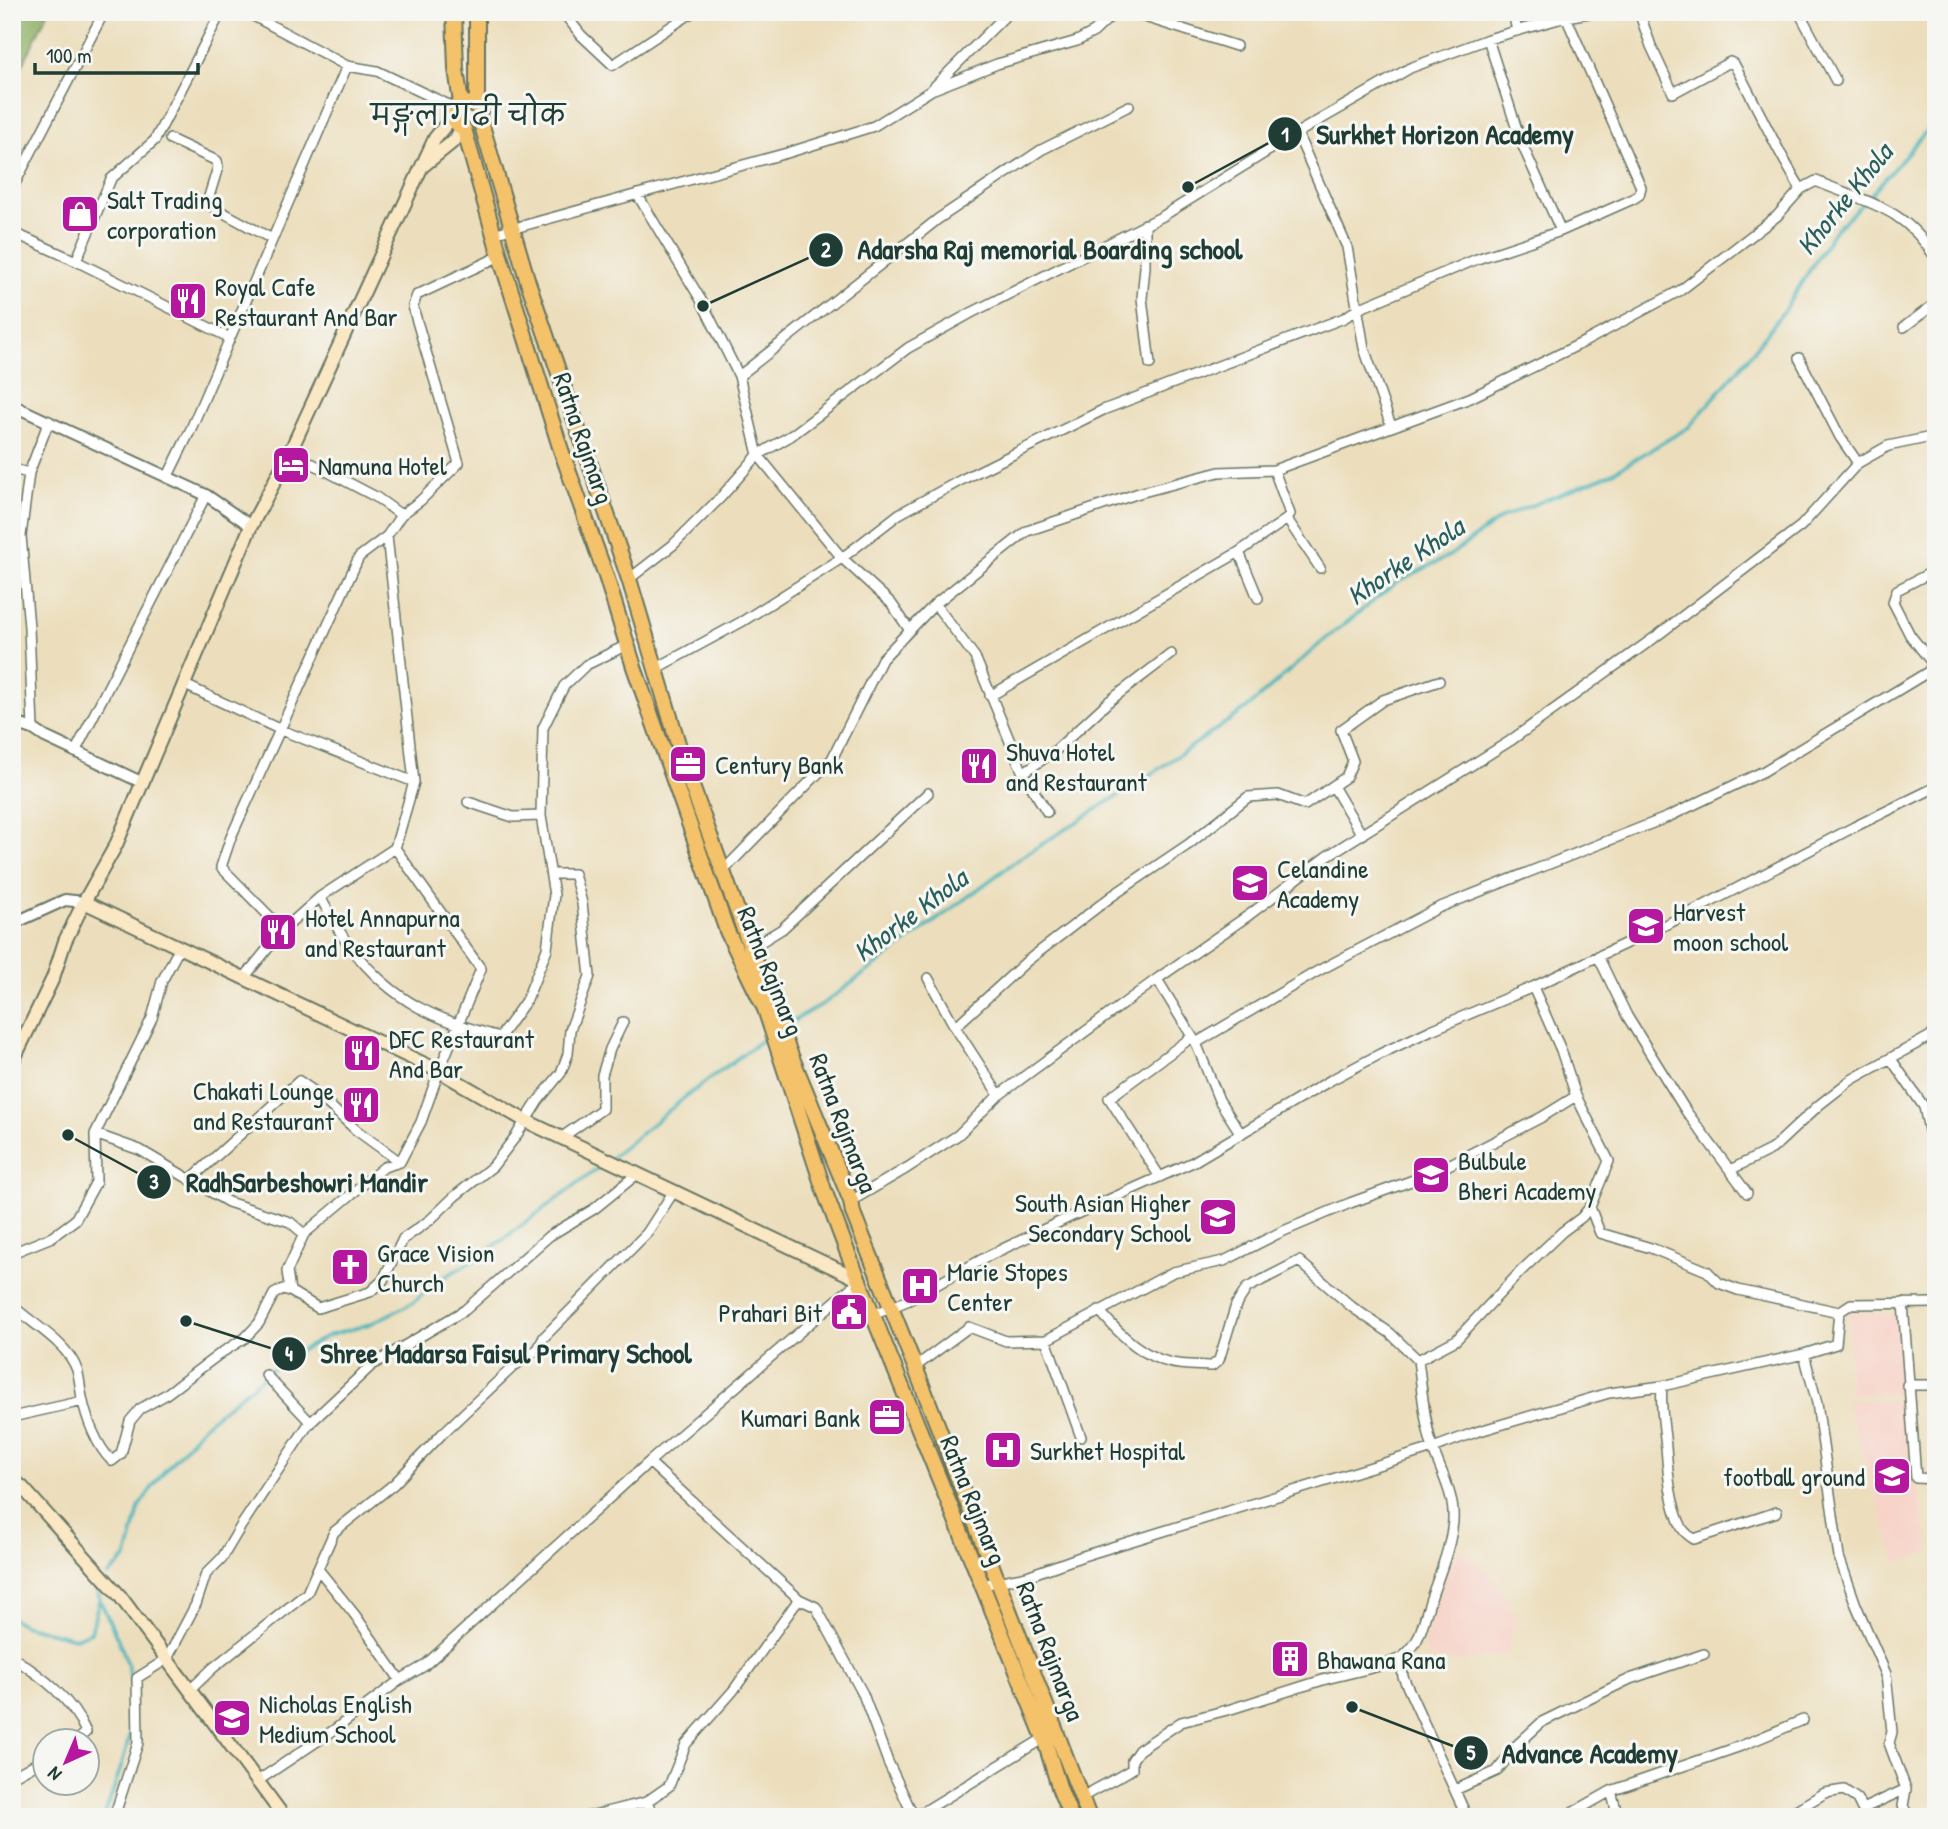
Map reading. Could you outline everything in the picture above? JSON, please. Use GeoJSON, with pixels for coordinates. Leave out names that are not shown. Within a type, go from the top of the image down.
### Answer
{"type":"FeatureCollection","features":[{"type":"Feature","properties":{"kind":"main road","name":"Ratna Rajmarg"},"geometry":{"type":"LineString","coordinates":[[454,12],[459,117],[561,450],[727,931],[768,1003]]}},
{"type":"Feature","properties":{"kind":"main road","name":"Ratna Rajmarg"},"geometry":{"type":"LineString","coordinates":[[477,12],[479,112],[528,282],[629,579],[685,767],[751,948],[824,1190],[1044,1738],[1071,1817]]}},
{"type":"Feature","properties":{"kind":"main road"},"geometry":{"type":"LineString","coordinates":[[12,1063],[53,978],[65,941],[83,902],[116,845],[251,526],[290,452],[421,167],[449,145],[459,117],[469,102],[479,112],[474,127],[459,117]]}},
{"type":"Feature","properties":{"kind":"main road"},"geometry":{"type":"LineString","coordinates":[[83,902],[439,1070],[524,1120],[860,1280]]}},
{"type":"Feature","properties":{"kind":"main road","name":"Ratna Rajmarga"},"geometry":{"type":"LineString","coordinates":[[778,1038],[851,1201],[853,1213],[889,1308],[915,1367],[1088,1817]]}},
{"type":"Feature","properties":{"kind":"main road"},"geometry":{"type":"LineString","coordinates":[[847,1251],[864,1242]]}},
{"type":"Feature","properties":{"kind":"main road"},"geometry":{"type":"LineString","coordinates":[[12,1479],[120,1596],[284,1817]]}},
{"type":"Feature","properties":{"kind":"main road"},"geometry":{"type":"LineString","coordinates":[[1060,1790],[1075,1783]]}},
{"type":"Feature","properties":{"kind":"street"},"geometry":{"type":"LineString","coordinates":[[12,189],[104,12]]}},
{"type":"Feature","properties":{"kind":"street"},"geometry":{"type":"LineString","coordinates":[[76,261],[111,179],[155,140],[221,12]]}},
{"type":"Feature","properties":{"kind":"street"},"geometry":{"type":"LineString","coordinates":[[246,12],[347,66],[377,71],[459,117]]}},
{"type":"Feature","properties":{"kind":"street"},"geometry":{"type":"LineString","coordinates":[[563,12],[581,35],[613,65],[693,12]]}},
{"type":"Feature","properties":{"kind":"street"},"geometry":{"type":"LineString","coordinates":[[930,91],[1009,12]]}},
{"type":"Feature","properties":{"kind":"street"},"geometry":{"type":"LineString","coordinates":[[493,234],[787,153],[874,126],[930,91],[997,64],[1077,41],[1094,32],[1115,12]]}},
{"type":"Feature","properties":{"kind":"street"},"geometry":{"type":"LineString","coordinates":[[1129,12],[1236,46]]}},
{"type":"Feature","properties":{"kind":"street"},"geometry":{"type":"LineString","coordinates":[[1513,12],[1517,31]]}},
{"type":"Feature","properties":{"kind":"street"},"geometry":{"type":"LineString","coordinates":[[629,579],[673,545],[758,455],[802,428],[908,348],[1145,224],[1410,68],[1488,39],[1594,12]]}},
{"type":"Feature","properties":{"kind":"street"},"geometry":{"type":"LineString","coordinates":[[1639,12],[1651,47],[1673,93],[1730,62],[1734,64],[1777,151],[1801,189]]}},
{"type":"Feature","properties":{"kind":"street"},"geometry":{"type":"LineString","coordinates":[[1798,12],[1836,81]]}},
{"type":"Feature","properties":{"kind":"street"},"geometry":{"type":"LineString","coordinates":[[655,669],[743,621],[842,558],[899,514],[963,479],[1103,410],[1344,318],[1358,309],[1477,259],[1561,231],[1639,195],[1641,187],[1566,17]]}},
{"type":"Feature","properties":{"kind":"street"},"geometry":{"type":"LineString","coordinates":[[1488,39],[1521,142],[1561,231]]}},
{"type":"Feature","properties":{"kind":"street"},"geometry":{"type":"LineString","coordinates":[[167,478],[190,431],[347,66]]}},
{"type":"Feature","properties":{"kind":"street"},"geometry":{"type":"LineString","coordinates":[[739,376],[938,219],[1041,150],[1129,106]]}},
{"type":"Feature","properties":{"kind":"street"},"geometry":{"type":"LineString","coordinates":[[1297,133],[1347,247],[1364,348],[1391,426]]}},
{"type":"Feature","properties":{"kind":"street"},"geometry":{"type":"LineString","coordinates":[[170,139],[216,161],[218,167],[207,202],[211,206],[272,239]]}},
{"type":"Feature","properties":{"kind":"street"},"geometry":{"type":"LineString","coordinates":[[722,873],[832,759],[882,659],[935,604],[1027,531],[1139,493],[1219,472],[1274,470],[1391,426],[1445,409],[1493,388],[1681,290],[1777,216],[1801,189],[1815,181],[1886,208],[1908,224],[1936,259]]}},
{"type":"Feature","properties":{"kind":"street"},"geometry":{"type":"LineString","coordinates":[[638,194],[702,300],[739,376],[758,455],[842,558],[891,603],[909,629]]}},
{"type":"Feature","properties":{"kind":"street"},"geometry":{"type":"LineString","coordinates":[[1145,224],[1142,298],[1150,364]]}},
{"type":"Feature","properties":{"kind":"street"},"geometry":{"type":"LineString","coordinates":[[12,232],[230,338]]}},
{"type":"Feature","properties":{"kind":"street"},"geometry":{"type":"LineString","coordinates":[[283,930],[221,867],[241,813],[359,557],[387,536],[401,515],[420,501],[459,463],[413,306],[417,295],[500,256]]}},
{"type":"Feature","properties":{"kind":"street"},"geometry":{"type":"LineString","coordinates":[[1904,327],[1936,303]]}},
{"type":"Feature","properties":{"kind":"street"},"geometry":{"type":"LineString","coordinates":[[1799,358],[1840,438],[1858,463]]}},
{"type":"Feature","properties":{"kind":"street"},"geometry":{"type":"LineString","coordinates":[[12,405],[206,495],[251,526]]}},
{"type":"Feature","properties":{"kind":"street"},"geometry":{"type":"LineString","coordinates":[[33,729],[29,627],[17,537],[29,473],[48,421]]}},
{"type":"Feature","properties":{"kind":"street"},"geometry":{"type":"LineString","coordinates":[[851,1201],[958,1135],[999,1095],[1327,856],[1510,741],[1654,638],[1801,526],[1858,463],[1888,446],[1936,436]]}},
{"type":"Feature","properties":{"kind":"street"},"geometry":{"type":"LineString","coordinates":[[290,452],[376,497],[401,515]]}},
{"type":"Feature","properties":{"kind":"street"},"geometry":{"type":"LineString","coordinates":[[12,469],[29,473]]}},
{"type":"Feature","properties":{"kind":"street"},"geometry":{"type":"LineString","coordinates":[[990,696],[1238,552],[1287,519],[1290,514],[1274,470]]}},
{"type":"Feature","properties":{"kind":"street"},"geometry":{"type":"LineString","coordinates":[[75,752],[206,495]]}},
{"type":"Feature","properties":{"kind":"street"},"geometry":{"type":"LineString","coordinates":[[1287,519],[1320,568]]}},
{"type":"Feature","properties":{"kind":"street"},"geometry":{"type":"LineString","coordinates":[[243,979],[283,930],[320,897],[395,848],[414,782],[387,536]]}},
{"type":"Feature","properties":{"kind":"street"},"geometry":{"type":"LineString","coordinates":[[1238,552],[1258,598]]}},
{"type":"Feature","properties":{"kind":"street"},"geometry":{"type":"LineString","coordinates":[[1160,1177],[1109,1098],[1194,1040],[1438,908],[1668,817],[1764,771],[1928,673],[1933,664],[1910,635],[1892,602],[1897,590],[1936,570]]}},
{"type":"Feature","properties":{"kind":"street"},"geometry":{"type":"LineString","coordinates":[[935,604],[975,657],[1023,772],[1046,812]]}},
{"type":"Feature","properties":{"kind":"street"},"geometry":{"type":"LineString","coordinates":[[320,897],[350,948],[392,991],[424,1012],[458,1026],[500,1037],[527,999],[547,948],[554,895],[541,816],[544,728],[564,686],[586,665],[627,646]]}},
{"type":"Feature","properties":{"kind":"street"},"geometry":{"type":"LineString","coordinates":[[1023,772],[1056,750],[1108,702],[1171,654]]}},
{"type":"Feature","properties":{"kind":"street"},"geometry":{"type":"LineString","coordinates":[[955,1027],[1027,961],[1112,896],[1189,845],[1248,797],[1278,795],[1305,805],[1346,777],[1353,761],[1341,730],[1383,700],[1439,681]]}},
{"type":"Feature","properties":{"kind":"street"},"geometry":{"type":"LineString","coordinates":[[183,684],[281,730],[414,782]]}},
{"type":"Feature","properties":{"kind":"street"},"geometry":{"type":"LineString","coordinates":[[12,722],[33,729],[75,752],[141,782]]}},
{"type":"Feature","properties":{"kind":"street"},"geometry":{"type":"LineString","coordinates":[[1333,786],[1362,835]]}},
{"type":"Feature","properties":{"kind":"street"},"geometry":{"type":"LineString","coordinates":[[873,1315],[909,1300],[990,1255],[1194,1162],[1331,1080],[1380,1055],[1684,916],[1936,787]]}},
{"type":"Feature","properties":{"kind":"street"},"geometry":{"type":"LineString","coordinates":[[751,948],[782,929],[928,793]]}},
{"type":"Feature","properties":{"kind":"street"},"geometry":{"type":"LineString","coordinates":[[468,802],[513,817],[541,816]]}},
{"type":"Feature","properties":{"kind":"street"},"geometry":{"type":"LineString","coordinates":[[290,1291],[287,1271],[304,1234],[384,1167],[400,1162],[421,1122],[439,1070],[481,969],[395,848]]}},
{"type":"Feature","properties":{"kind":"street"},"geometry":{"type":"LineString","coordinates":[[12,1305],[27,1320],[60,1344],[77,1369],[83,1401],[103,1452],[112,1461],[121,1454],[130,1421],[140,1409],[165,1395],[245,1338],[259,1323],[274,1294],[283,1289],[290,1291],[318,1308],[370,1292],[383,1280],[403,1239],[430,1220],[493,1166],[516,1136],[524,1120],[561,1073],[568,1054],[570,1030],[590,975],[582,903],[574,874],[552,874]]}},
{"type":"Feature","properties":{"kind":"street"},"geometry":{"type":"LineString","coordinates":[[12,923],[65,900],[83,902]]}},
{"type":"Feature","properties":{"kind":"street"},"geometry":{"type":"LineString","coordinates":[[12,1253],[52,1237],[75,1220],[96,1182],[95,1134],[152,1018],[162,981],[180,947]]}},
{"type":"Feature","properties":{"kind":"street"},"geometry":{"type":"LineString","coordinates":[[1598,956],[1627,1016],[1686,1111],[1747,1193]]}},
{"type":"Feature","properties":{"kind":"street"},"geometry":{"type":"LineString","coordinates":[[928,978],[955,1027],[999,1095]]}},
{"type":"Feature","properties":{"kind":"street"},"geometry":{"type":"LineString","coordinates":[[1157,979],[1194,1040],[1219,1100],[1241,1134]]}},
{"type":"Feature","properties":{"kind":"street"},"geometry":{"type":"LineString","coordinates":[[1418,1360],[1456,1340],[1521,1271],[1582,1217],[1590,1207],[1609,1161],[1576,1096],[1561,1050],[1533,987]]}},
{"type":"Feature","properties":{"kind":"street"},"geometry":{"type":"LineString","coordinates":[[561,1138],[602,1110],[602,1075],[610,1049],[623,1022]]}},
{"type":"Feature","properties":{"kind":"street"},"geometry":{"type":"LineString","coordinates":[[1730,1170],[1772,1149],[1819,1105],[1851,1080],[1936,1033]]}},
{"type":"Feature","properties":{"kind":"street"},"geometry":{"type":"LineString","coordinates":[[1891,1059],[1924,1107],[1936,1162]]}},
{"type":"Feature","properties":{"kind":"street"},"geometry":{"type":"LineString","coordinates":[[191,1179],[299,1081],[356,1130],[400,1162]]}},
{"type":"Feature","properties":{"kind":"street"},"geometry":{"type":"LineString","coordinates":[[915,1367],[969,1328],[1006,1340],[1046,1340],[1173,1272],[1224,1261],[1279,1233],[1350,1203],[1433,1173],[1542,1117],[1576,1096]]}},
{"type":"Feature","properties":{"kind":"street"},"geometry":{"type":"LineString","coordinates":[[95,1134],[139,1150],[228,1202],[290,1223],[304,1234]]}},
{"type":"Feature","properties":{"kind":"street"},"geometry":{"type":"LineString","coordinates":[[114,1817],[138,1743],[137,1678],[167,1659],[196,1604],[206,1574],[222,1558],[311,1423],[372,1365],[465,1310],[550,1236],[594,1209],[636,1175]]}},
{"type":"Feature","properties":{"kind":"street"},"geometry":{"type":"LineString","coordinates":[[189,1690],[307,1592],[334,1532],[394,1485],[442,1434],[514,1366],[538,1349],[544,1337],[647,1233],[674,1191]]}},
{"type":"Feature","properties":{"kind":"street"},"geometry":{"type":"LineString","coordinates":[[1590,1207],[1600,1233],[1651,1248],[1707,1271],[1719,1283],[1738,1290],[1839,1312],[1851,1304],[1936,1303]]}},
{"type":"Feature","properties":{"kind":"street"},"geometry":{"type":"LineString","coordinates":[[1081,1797],[1111,1783],[1132,1769],[1132,1760],[1139,1750],[1181,1722],[1326,1679],[1384,1665],[1412,1650],[1421,1636],[1427,1609],[1448,1555],[1453,1518],[1451,1502],[1433,1448],[1418,1360],[1390,1333],[1352,1307],[1300,1261],[1247,1288],[1236,1305],[1219,1360],[1212,1366],[1170,1363],[1144,1353],[1099,1310]]}},
{"type":"Feature","properties":{"kind":"street"},"geometry":{"type":"LineString","coordinates":[[256,1782],[334,1730],[400,1680],[424,1666],[649,1462],[860,1280]]}},
{"type":"Feature","properties":{"kind":"street"},"geometry":{"type":"LineString","coordinates":[[1903,1303],[1916,1478],[1936,1479]]}},
{"type":"Feature","properties":{"kind":"street"},"geometry":{"type":"LineString","coordinates":[[982,1585],[1027,1576],[1083,1556],[1433,1448],[1476,1432],[1609,1393],[1662,1386],[1804,1354],[1836,1344],[1839,1312]]}},
{"type":"Feature","properties":{"kind":"street"},"geometry":{"type":"LineString","coordinates":[[1046,1340],[1081,1437]]}},
{"type":"Feature","properties":{"kind":"street"},"geometry":{"type":"LineString","coordinates":[[1804,1354],[1817,1403],[1839,1557],[1856,1605],[1886,1674],[1892,1732],[1889,1743],[1906,1789],[1903,1807],[1909,1817]]}},
{"type":"Feature","properties":{"kind":"street"},"geometry":{"type":"LineString","coordinates":[[266,1375],[311,1423]]}},
{"type":"Feature","properties":{"kind":"street"},"geometry":{"type":"LineString","coordinates":[[1907,1385],[1936,1385]]}},
{"type":"Feature","properties":{"kind":"street"},"geometry":{"type":"LineString","coordinates":[[1662,1386],[1660,1403],[1668,1476],[1674,1503],[1687,1535],[1694,1539],[1777,1513]]}},
{"type":"Feature","properties":{"kind":"street"},"geometry":{"type":"LineString","coordinates":[[12,1418],[83,1401]]}},
{"type":"Feature","properties":{"kind":"street"},"geometry":{"type":"LineString","coordinates":[[649,1462],[799,1599],[816,1607],[863,1695],[888,1762],[915,1817],[1044,1738]]}},
{"type":"Feature","properties":{"kind":"street"},"geometry":{"type":"LineString","coordinates":[[318,1569],[355,1615],[400,1680]]}},
{"type":"Feature","properties":{"kind":"street"},"geometry":{"type":"LineString","coordinates":[[586,1817],[646,1802],[669,1786],[686,1744],[733,1691],[799,1599]]}},
{"type":"Feature","properties":{"kind":"street"},"geometry":{"type":"LineString","coordinates":[[1455,1790],[1497,1771],[1517,1745],[1542,1722],[1630,1679],[1703,1654]]}},
{"type":"Feature","properties":{"kind":"street"},"geometry":{"type":"LineString","coordinates":[[12,1657],[60,1693],[75,1709],[84,1728]]}},
{"type":"Feature","properties":{"kind":"street"},"geometry":{"type":"LineString","coordinates":[[1401,1658],[1404,1677],[1467,1817]]}},
{"type":"Feature","properties":{"kind":"street"},"geometry":{"type":"LineString","coordinates":[[1565,1817],[1611,1791],[1741,1746],[1803,1720]]}},
{"type":"Feature","properties":{"kind":"street"},"geometry":{"type":"LineString","coordinates":[[12,1777],[32,1766]]}},
{"type":"Feature","properties":{"kind":"street"},"geometry":{"type":"LineString","coordinates":[[1784,1817],[1825,1793],[1844,1790],[1857,1799],[1864,1813],[1906,1789]]}},
{"type":"Feature","properties":{"kind":"street"},"geometry":{"type":"LineString","coordinates":[[1611,1791],[1618,1817]]}},
{"type":"Feature","properties":{"kind":"street"},"geometry":{"type":"LineString","coordinates":[[646,1802],[656,1817]]}},
{"type":"Feature","properties":{"kind":"shaded area"},"geometry":{"type":"Polygon","coordinates":[[[1849,1311],[1900,1315],[1903,1394],[1849,1394],[1849,1311]]]}},
{"type":"Feature","properties":{"kind":"shaded area","name":"football ground"},"geometry":{"type":"Polygon","coordinates":[[[1846,1400],[1898,1401],[1930,1551],[1897,1564],[1846,1400]]]}},
{"type":"Feature","properties":{"kind":"shaded area"},"geometry":{"type":"Polygon","coordinates":[[[1459,1547],[1488,1573],[1509,1600],[1514,1616],[1509,1653],[1464,1661],[1428,1659],[1424,1648],[1431,1620],[1441,1588],[1459,1547]]]}},
{"type":"Feature","properties":{"kind":"green space"},"geometry":{"type":"Polygon","coordinates":[[[12,12],[48,12],[12,87],[12,12]]]}},
{"type":"Feature","properties":{"kind":"waterway","name":"Khorke Khola"},"geometry":{"type":"LineString","coordinates":[[785,1026],[826,1002],[1020,858],[1138,783],[1246,709],[1322,642],[1396,583],[1449,556],[1503,517],[1610,474],[1689,427],[1783,312],[1835,230],[1867,199],[1936,120]]}},
{"type":"Feature","properties":{"kind":"waterway","name":"Khorke Khola"},"geometry":{"type":"LineString","coordinates":[[612,1157],[689,1094],[769,1035]]}},
{"type":"Feature","properties":{"kind":"waterway","name":"Khorke Khola"},"geometry":{"type":"LineString","coordinates":[[108,1576],[127,1557],[140,1505],[161,1475],[206,1423],[284,1360],[327,1336],[370,1324],[414,1302],[436,1282],[481,1256],[606,1162]]}},
{"type":"Feature","properties":{"kind":"waterway","name":"Khorke Khola"},"geometry":{"type":"LineString","coordinates":[[102,1581],[96,1587],[127,1663],[133,1704],[128,1742],[104,1817]]}},
{"type":"Feature","properties":{"kind":"waterway"},"geometry":{"type":"LineString","coordinates":[[12,1618],[23,1625],[75,1638],[91,1632],[99,1600]]}},
{"type":"Feature","properties":{"kind":"place","name":"Surkhet Horizon Academy"},"geometry":{"type":"Point","coordinates":[1188,187]}},
{"type":"Feature","properties":{"kind":"place","name":"Salt Trading corporation"},"geometry":{"type":"Point","coordinates":[80,214]}},
{"type":"Feature","properties":{"kind":"place","name":"Royal Cafe Restaurant And Bar"},"geometry":{"type":"Point","coordinates":[188,301]}},
{"type":"Feature","properties":{"kind":"place","name":"Adarsha Raj memorial Boarding school"},"geometry":{"type":"Point","coordinates":[703,306]}},
{"type":"Feature","properties":{"kind":"place","name":"Namuna Hotel"},"geometry":{"type":"Point","coordinates":[291,465]}},
{"type":"Feature","properties":{"kind":"place","name":"Century Bank"},"geometry":{"type":"Point","coordinates":[688,764]}},
{"type":"Feature","properties":{"kind":"place","name":"Shuva Hotel and Restaurant"},"geometry":{"type":"Point","coordinates":[979,766]}},
{"type":"Feature","properties":{"kind":"place","name":"Celandine Academy"},"geometry":{"type":"Point","coordinates":[1250,883]}},
{"type":"Feature","properties":{"kind":"place","name":"Harvest moon school"},"geometry":{"type":"Point","coordinates":[1646,926]}},
{"type":"Feature","properties":{"kind":"place","name":"Hotel Annapurna and Restaurant"},"geometry":{"type":"Point","coordinates":[278,932]}},
{"type":"Feature","properties":{"kind":"place","name":"DFC Restaurant And Bar"},"geometry":{"type":"Point","coordinates":[362,1053]}},
{"type":"Feature","properties":{"kind":"place","name":"Chakati Lounge and Restaurant"},"geometry":{"type":"Point","coordinates":[361,1105]}},
{"type":"Feature","properties":{"kind":"place","name":"RadhSarbeshowri Mandir"},"geometry":{"type":"Point","coordinates":[68,1135]}},
{"type":"Feature","properties":{"kind":"place","name":"Bulbule Bheri Academy"},"geometry":{"type":"Point","coordinates":[1431,1175]}},
{"type":"Feature","properties":{"kind":"place","name":"South Asian Higher Secondary School"},"geometry":{"type":"Point","coordinates":[1218,1217]}},
{"type":"Feature","properties":{"kind":"place","name":"Grace Vision Church"},"geometry":{"type":"Point","coordinates":[350,1267]}},
{"type":"Feature","properties":{"kind":"place","name":"Marie Stopes Center"},"geometry":{"type":"Point","coordinates":[920,1286]}},
{"type":"Feature","properties":{"kind":"place","name":"Prahari Bit"},"geometry":{"type":"Point","coordinates":[849,1312]}},
{"type":"Feature","properties":{"kind":"place","name":"Shree Madarsa Faisul Primary School"},"geometry":{"type":"Point","coordinates":[186,1321]}},
{"type":"Feature","properties":{"kind":"place","name":"Kumari Bank"},"geometry":{"type":"Point","coordinates":[887,1417]}},
{"type":"Feature","properties":{"kind":"place","name":"Surkhet Hospital"},"geometry":{"type":"Point","coordinates":[1003,1450]}},
{"type":"Feature","properties":{"kind":"place","name":"football ground"},"geometry":{"type":"Point","coordinates":[1892,1476]}},
{"type":"Feature","properties":{"kind":"place","name":"Bhawana Rana"},"geometry":{"type":"Point","coordinates":[1290,1659]}},
{"type":"Feature","properties":{"kind":"place","name":"Advance Academy"},"geometry":{"type":"Point","coordinates":[1352,1707]}},
{"type":"Feature","properties":{"kind":"place","name":"Nicholas English Medium School"},"geometry":{"type":"Point","coordinates":[232,1718]}},
{"type":"Feature","properties":{"kind":"district","name":"मङ्गलागढी चोक"},"geometry":{"type":"Point","coordinates":[468,115]}}]}
